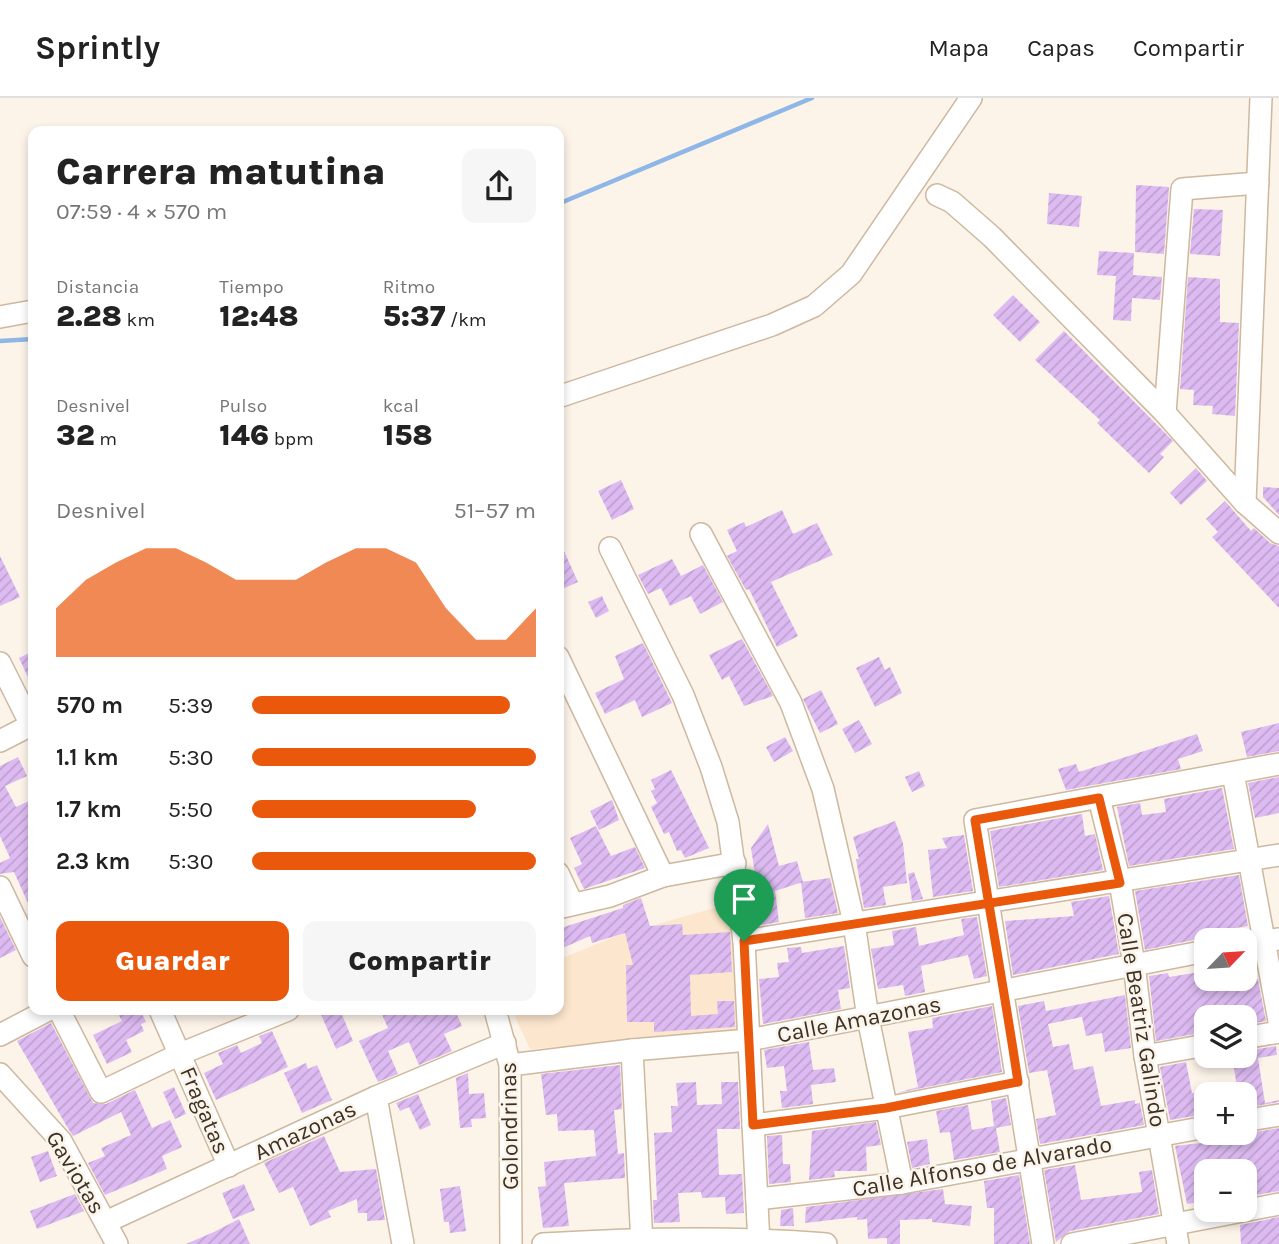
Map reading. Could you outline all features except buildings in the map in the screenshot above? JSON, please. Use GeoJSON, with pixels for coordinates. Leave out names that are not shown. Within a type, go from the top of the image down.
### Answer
{"type":"FeatureCollection","features":[{"type":"Feature","properties":{"kind":"street"},"geometry":{"type":"LineString","coordinates":[[564,395],[772,325],[814,306],[851,274],[971,98]]}},
{"type":"Feature","properties":{"kind":"street"},"geometry":{"type":"LineString","coordinates":[[1245,503],[1261,98]]}},
{"type":"Feature","properties":{"kind":"street"},"geometry":{"type":"LineString","coordinates":[[1165,413],[1182,189],[1258,183]]}},
{"type":"Feature","properties":{"kind":"street"},"geometry":{"type":"LineString","coordinates":[[937,195],[953,202],[992,237],[1165,413],[1245,503],[1279,533]]}},
{"type":"Feature","properties":{"kind":"street"},"geometry":{"type":"LineString","coordinates":[[0,317],[28,311]]}},
{"type":"Feature","properties":{"kind":"street"},"geometry":{"type":"LineString","coordinates":[[701,534],[791,703],[823,789],[853,923],[868,1018],[902,1183]]}},
{"type":"Feature","properties":{"kind":"street"},"geometry":{"type":"LineString","coordinates":[[610,548],[692,719],[728,822],[744,941],[759,1241]]}},
{"type":"Feature","properties":{"kind":"street"},"geometry":{"type":"LineString","coordinates":[[0,663],[28,716]]}},
{"type":"Feature","properties":{"kind":"street"},"geometry":{"type":"LineString","coordinates":[[564,670],[663,876]]}},
{"type":"Feature","properties":{"kind":"street"},"geometry":{"type":"LineString","coordinates":[[0,741],[28,728]]}},
{"type":"Feature","properties":{"kind":"street"},"geometry":{"type":"LineString","coordinates":[[1043,1244],[1005,991],[975,820],[1279,764]]}},
{"type":"Feature","properties":{"kind":"street"},"geometry":{"type":"LineString","coordinates":[[1233,773],[1262,941],[1279,1021]]}},
{"type":"Feature","properties":{"kind":"street","name":"Calle Beatriz Galindo"},"geometry":{"type":"LineString","coordinates":[[1099,798],[1120,883],[1135,964],[1145,1056],[1176,1234]]}},
{"type":"Feature","properties":{"kind":"street"},"geometry":{"type":"LineString","coordinates":[[744,941],[1120,883],[1279,855]]}},
{"type":"Feature","properties":{"kind":"street"},"geometry":{"type":"LineString","coordinates":[[565,905],[610,896],[663,876],[735,863]]}},
{"type":"Feature","properties":{"kind":"street"},"geometry":{"type":"LineString","coordinates":[[0,887],[28,946]]}},
{"type":"Feature","properties":{"kind":"street","name":"Calle Amazonas"},"geometry":{"type":"LineString","coordinates":[[510,1065],[632,1049],[749,1040],[1194,953]]}},
{"type":"Feature","properties":{"kind":"street"},"geometry":{"type":"LineString","coordinates":[[0,1035],[38,1015]]}},
{"type":"Feature","properties":{"kind":"street"},"geometry":{"type":"LineString","coordinates":[[62,1015],[101,1092],[270,1015]]}},
{"type":"Feature","properties":{"kind":"street","name":"Fragatas"},"geometry":{"type":"LineString","coordinates":[[162,1015],[229,1166]]}},
{"type":"Feature","properties":{"kind":"street","name":"Golondrinas"},"geometry":{"type":"LineString","coordinates":[[497,1015],[510,1065],[511,1244]]}},
{"type":"Feature","properties":{"kind":"street"},"geometry":{"type":"LineString","coordinates":[[1257,1036],[1279,1032]]}},
{"type":"Feature","properties":{"kind":"street","name":"Amazonas"},"geometry":{"type":"LineString","coordinates":[[106,1222],[376,1097],[505,1043]]}},
{"type":"Feature","properties":{"kind":"street"},"geometry":{"type":"LineString","coordinates":[[1145,1056],[1194,1047]]}},
{"type":"Feature","properties":{"kind":"street"},"geometry":{"type":"LineString","coordinates":[[632,1049],[642,1241]]}},
{"type":"Feature","properties":{"kind":"street","name":"Gaviotas"},"geometry":{"type":"LineString","coordinates":[[0,1074],[61,1141],[117,1244]]}},
{"type":"Feature","properties":{"kind":"street"},"geometry":{"type":"LineString","coordinates":[[753,1125],[886,1108],[1018,1082]]}},
{"type":"Feature","properties":{"kind":"street"},"geometry":{"type":"LineString","coordinates":[[376,1097],[403,1244]]}},
{"type":"Feature","properties":{"kind":"street"},"geometry":{"type":"LineString","coordinates":[[1257,1119],[1279,1115]]}},
{"type":"Feature","properties":{"kind":"street","name":"Calle Alfonso de Alvarado"},"geometry":{"type":"LineString","coordinates":[[757,1199],[902,1183],[1194,1130]]}},
{"type":"Feature","properties":{"kind":"street"},"geometry":{"type":"LineString","coordinates":[[1072,1244],[1176,1234],[1279,1204]]}},
{"type":"Feature","properties":{"kind":"street"},"geometry":{"type":"LineString","coordinates":[[543,1244],[642,1241],[826,1244]]}},
{"type":"Feature","properties":{"kind":"shaded area"},"geometry":{"type":"Polygon","coordinates":[[[735,902],[742,1034],[530,1049],[514,1015],[564,1015],[564,958],[616,936],[735,902]]]}},
{"type":"Feature","properties":{"kind":"waterway"},"geometry":{"type":"LineString","coordinates":[[564,201],[812,98]]}},
{"type":"Feature","properties":{"kind":"waterway"},"geometry":{"type":"LineString","coordinates":[[0,341],[28,339]]}},
{"type":"Feature","properties":{"kind":"route"},"geometry":{"type":"LineString","coordinates":[[744,941],[753,1125],[886,1108],[1018,1082],[1005,991],[988,902],[975,820],[1099,798],[1120,883],[988,902],[744,941]]}}]}
